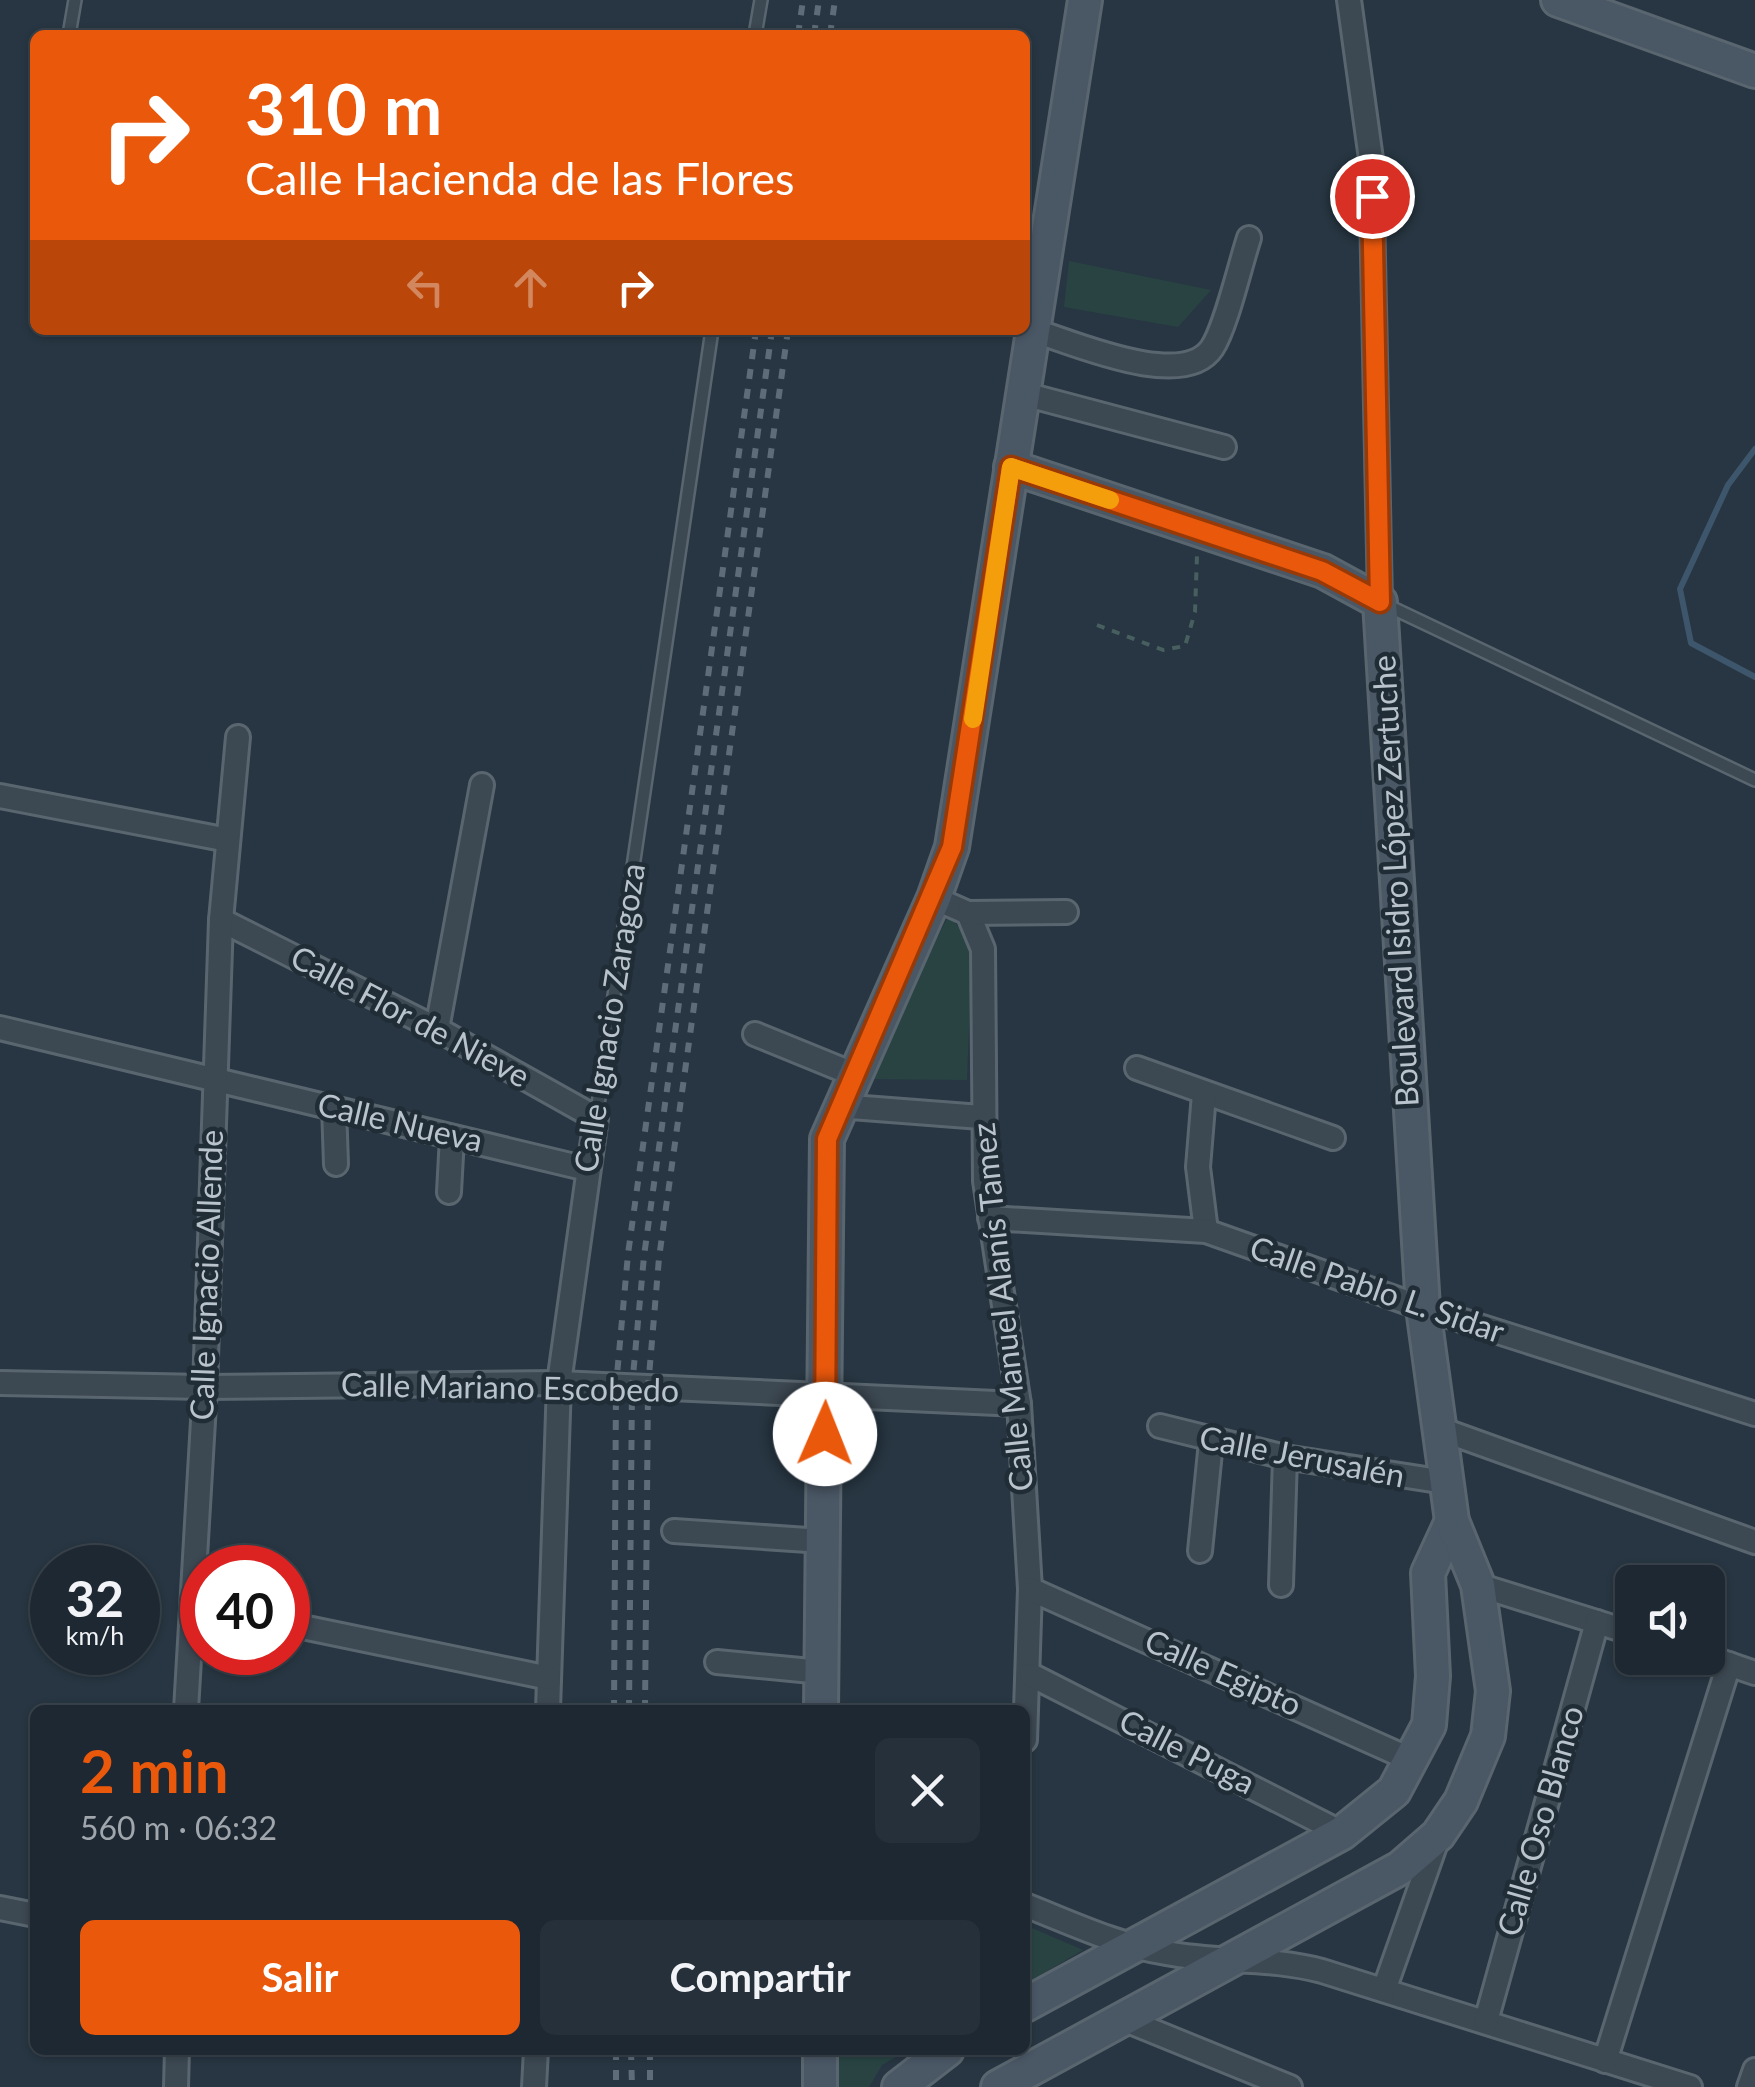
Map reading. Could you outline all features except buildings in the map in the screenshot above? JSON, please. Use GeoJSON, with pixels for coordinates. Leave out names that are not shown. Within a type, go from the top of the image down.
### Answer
{"type":"FeatureCollection","features":[{"type":"Feature","properties":{"kind":"street"},"geometry":{"type":"LineString","coordinates":[[821,1705],[827,1139],[838,1106],[934,898],[952,847],[1085,0]]}},
{"type":"Feature","properties":{"kind":"street","name":"Boulevard Isidro López Zertuche"},"geometry":{"type":"LineString","coordinates":[[998,2087],[1372,1885],[1438,1835],[1478,1766],[1492,1713],[1491,1663],[1478,1585],[1452,1521],[1445,1482],[1424,1308],[1380,602],[1371,159],[1349,0]]}},
{"type":"Feature","properties":{"kind":"street"},"geometry":{"type":"LineString","coordinates":[[1558,0],[1755,71]]}},
{"type":"Feature","properties":{"kind":"street"},"geometry":{"type":"LineString","coordinates":[[1035,331],[1163,367],[1189,364],[1212,349],[1250,238]]}},
{"type":"Feature","properties":{"kind":"street"},"geometry":{"type":"LineString","coordinates":[[1024,394],[1224,447]]}},
{"type":"Feature","properties":{"kind":"street"},"geometry":{"type":"LineString","coordinates":[[1011,467],[1322,571],[1380,602]]}},
{"type":"Feature","properties":{"kind":"street","name":"Calle Ignacio Allende"},"geometry":{"type":"LineString","coordinates":[[199,1545],[214,1080],[222,920],[238,738]]}},
{"type":"Feature","properties":{"kind":"street"},"geometry":{"type":"LineString","coordinates":[[438,1028],[482,785]]}},
{"type":"Feature","properties":{"kind":"street"},"geometry":{"type":"LineString","coordinates":[[0,796],[228,840]]}},
{"type":"Feature","properties":{"kind":"street"},"geometry":{"type":"LineString","coordinates":[[934,898],[968,913],[1066,912]]}},
{"type":"Feature","properties":{"kind":"street","name":"Calle Manuel Alanís Tamez"},"geometry":{"type":"LineString","coordinates":[[968,913],[982,948],[981,1118],[990,1218],[1008,1306],[1019,1404],[1030,1589],[1028,1705]]}},
{"type":"Feature","properties":{"kind":"street","name":"Calle Flor de Nieve"},"geometry":{"type":"LineString","coordinates":[[222,920],[438,1028],[596,1118]]}},
{"type":"Feature","properties":{"kind":"street","name":"Calle Nueva"},"geometry":{"type":"LineString","coordinates":[[0,1028],[587,1169]]}},
{"type":"Feature","properties":{"kind":"street"},"geometry":{"type":"LineString","coordinates":[[755,1034],[853,1074]]}},
{"type":"Feature","properties":{"kind":"street"},"geometry":{"type":"LineString","coordinates":[[1137,1068],[1333,1138]]}},
{"type":"Feature","properties":{"kind":"street"},"geometry":{"type":"LineString","coordinates":[[1204,1094],[1198,1167],[1206,1231]]}},
{"type":"Feature","properties":{"kind":"street"},"geometry":{"type":"LineString","coordinates":[[838,1106],[981,1118]]}},
{"type":"Feature","properties":{"kind":"street"},"geometry":{"type":"LineString","coordinates":[[334,1107],[336,1164]]}},
{"type":"Feature","properties":{"kind":"street","name":"Calle Ignacio Zaragoza"},"geometry":{"type":"LineString","coordinates":[[548,1705],[560,1382],[596,1118]]}},
{"type":"Feature","properties":{"kind":"street"},"geometry":{"type":"LineString","coordinates":[[449,1192],[452,1137]]}},
{"type":"Feature","properties":{"kind":"street","name":"Calle Pablo L. Sidar"},"geometry":{"type":"LineString","coordinates":[[990,1218],[1206,1231],[1424,1308],[1755,1414]]}},
{"type":"Feature","properties":{"kind":"street","name":"Calle Mariano Escobedo"},"geometry":{"type":"LineString","coordinates":[[0,1383],[204,1387],[560,1382],[826,1398],[1019,1404]]}},
{"type":"Feature","properties":{"kind":"street","name":"Calle Jerusalén"},"geometry":{"type":"LineString","coordinates":[[1160,1426],[1210,1442],[1445,1482]]}},
{"type":"Feature","properties":{"kind":"street"},"geometry":{"type":"LineString","coordinates":[[1440,1429],[1755,1542]]}},
{"type":"Feature","properties":{"kind":"street"},"geometry":{"type":"LineString","coordinates":[[1200,1552],[1210,1442]]}},
{"type":"Feature","properties":{"kind":"street"},"geometry":{"type":"LineString","coordinates":[[1281,1585],[1285,1456]]}},
{"type":"Feature","properties":{"kind":"street"},"geometry":{"type":"LineString","coordinates":[[1030,2002],[1342,1833],[1394,1792],[1429,1725],[1432,1704],[1428,1573],[1452,1521]]}},
{"type":"Feature","properties":{"kind":"street"},"geometry":{"type":"LineString","coordinates":[[674,1531],[823,1541]]}},
{"type":"Feature","properties":{"kind":"street"},"geometry":{"type":"LineString","coordinates":[[1478,1585],[1615,1628]]}},
{"type":"Feature","properties":{"kind":"street","name":"Calle Egipto"},"geometry":{"type":"LineString","coordinates":[[1030,1589],[1414,1760]]}},
{"type":"Feature","properties":{"kind":"street","name":"Calle Oso Blanco"},"geometry":{"type":"LineString","coordinates":[[1486,2021],[1597,1622]]}},
{"type":"Feature","properties":{"kind":"street"},"geometry":{"type":"LineString","coordinates":[[310,1629],[549,1678]]}},
{"type":"Feature","properties":{"kind":"street"},"geometry":{"type":"LineString","coordinates":[[717,1662],[822,1672]]}},
{"type":"Feature","properties":{"kind":"street"},"geometry":{"type":"LineString","coordinates":[[1725,1663],[1755,1673]]}},
{"type":"Feature","properties":{"kind":"street","name":"Calle Ignacio Allende"},"geometry":{"type":"LineString","coordinates":[[187,1705],[190,1675]]}},
{"type":"Feature","properties":{"kind":"street","name":"Calle Puga"},"geometry":{"type":"LineString","coordinates":[[1031,1675],[1342,1833]]}},
{"type":"Feature","properties":{"kind":"street"},"geometry":{"type":"LineString","coordinates":[[1606,2060],[1714,1675]]}},
{"type":"Feature","properties":{"kind":"street"},"geometry":{"type":"LineString","coordinates":[[1384,1990],[1438,1835]]}},
{"type":"Feature","properties":{"kind":"street"},"geometry":{"type":"LineString","coordinates":[[1030,1907],[1130,1946],[1192,1957],[1295,1964],[1690,2087]]}},
{"type":"Feature","properties":{"kind":"street"},"geometry":{"type":"LineString","coordinates":[[0,1908],[30,1914]]}},
{"type":"Feature","properties":{"kind":"street"},"geometry":{"type":"LineString","coordinates":[[1123,2019],[1290,2087]]}},
{"type":"Feature","properties":{"kind":"street"},"geometry":{"type":"LineString","coordinates":[[176,2087],[177,2055]]}},
{"type":"Feature","properties":{"kind":"street"},"geometry":{"type":"LineString","coordinates":[[534,2087],[536,2055]]}},
{"type":"Feature","properties":{"kind":"street"},"geometry":{"type":"LineString","coordinates":[[820,2055],[820,2087]]}},
{"type":"Feature","properties":{"kind":"street"},"geometry":{"type":"LineString","coordinates":[[899,2087],[941,2055]]}},
{"type":"Feature","properties":{"kind":"street"},"geometry":{"type":"LineString","coordinates":[[1749,2087],[1755,2070]]}},
{"type":"Feature","properties":{"kind":"lane"},"geometry":{"type":"LineString","coordinates":[[70,30],[75,0]]}},
{"type":"Feature","properties":{"kind":"lane"},"geometry":{"type":"LineString","coordinates":[[757,30],[760,0]]}},
{"type":"Feature","properties":{"kind":"lane","name":"Calle Ignacio Zaragoza"},"geometry":{"type":"LineString","coordinates":[[596,1118],[711,335]]}},
{"type":"Feature","properties":{"kind":"lane"},"geometry":{"type":"LineString","coordinates":[[1380,602],[1755,780]]}},
{"type":"Feature","properties":{"kind":"path"},"geometry":{"type":"LineString","coordinates":[[1097,625],[1162,650],[1185,646],[1195,612],[1198,530]]}},
{"type":"Feature","properties":{"kind":"green space"},"geometry":{"type":"Polygon","coordinates":[[[1069,261],[1211,290],[1178,327],[1064,307],[1069,261]]]}},
{"type":"Feature","properties":{"kind":"green space"},"geometry":{"type":"Polygon","coordinates":[[[949,915],[972,944],[967,1080],[864,1079],[949,915]]]}},
{"type":"Feature","properties":{"kind":"green space"},"geometry":{"type":"Polygon","coordinates":[[[1030,1927],[1083,1950],[1030,1981],[1030,1927]]]}},
{"type":"Feature","properties":{"kind":"green space"},"geometry":{"type":"Polygon","coordinates":[[[835,2055],[899,2055],[882,2065],[869,2087],[835,2087],[835,2055]]]}},
{"type":"Feature","properties":{"kind":"waterway"},"geometry":{"type":"LineString","coordinates":[[1755,449],[1728,485],[1680,589],[1691,643],[1755,677]]}},
{"type":"Feature","properties":{"kind":"railway"},"geometry":{"type":"LineString","coordinates":[[799,30],[803,0]]}},
{"type":"Feature","properties":{"kind":"railway"},"geometry":{"type":"LineString","coordinates":[[815,30],[819,0]]}},
{"type":"Feature","properties":{"kind":"railway"},"geometry":{"type":"LineString","coordinates":[[831,30],[835,0]]}},
{"type":"Feature","properties":{"kind":"railway"},"geometry":{"type":"LineString","coordinates":[[614,1705],[616,1386],[628,1254],[755,335]]}},
{"type":"Feature","properties":{"kind":"railway"},"geometry":{"type":"LineString","coordinates":[[629,1705],[632,1387],[644,1256],[771,335]]}},
{"type":"Feature","properties":{"kind":"railway"},"geometry":{"type":"LineString","coordinates":[[645,1705],[648,1388],[659,1258],[787,335]]}},
{"type":"Feature","properties":{"kind":"railway"},"geometry":{"type":"LineString","coordinates":[[616,2055],[616,2087]]}},
{"type":"Feature","properties":{"kind":"railway"},"geometry":{"type":"LineString","coordinates":[[631,2055],[632,2087]]}},
{"type":"Feature","properties":{"kind":"railway"},"geometry":{"type":"LineString","coordinates":[[650,2055],[650,2087]]}},
{"type":"Feature","properties":{"kind":"slow traffic"},"geometry":{"type":"LineString","coordinates":[[973,719],[1011,467],[1110,500]]}},
{"type":"Feature","properties":{"kind":"route"},"geometry":{"type":"LineString","coordinates":[[825,1434],[827,1139],[838,1106],[934,898],[952,847],[1011,467],[1322,571],[1380,602],[1372,196]]}}]}
